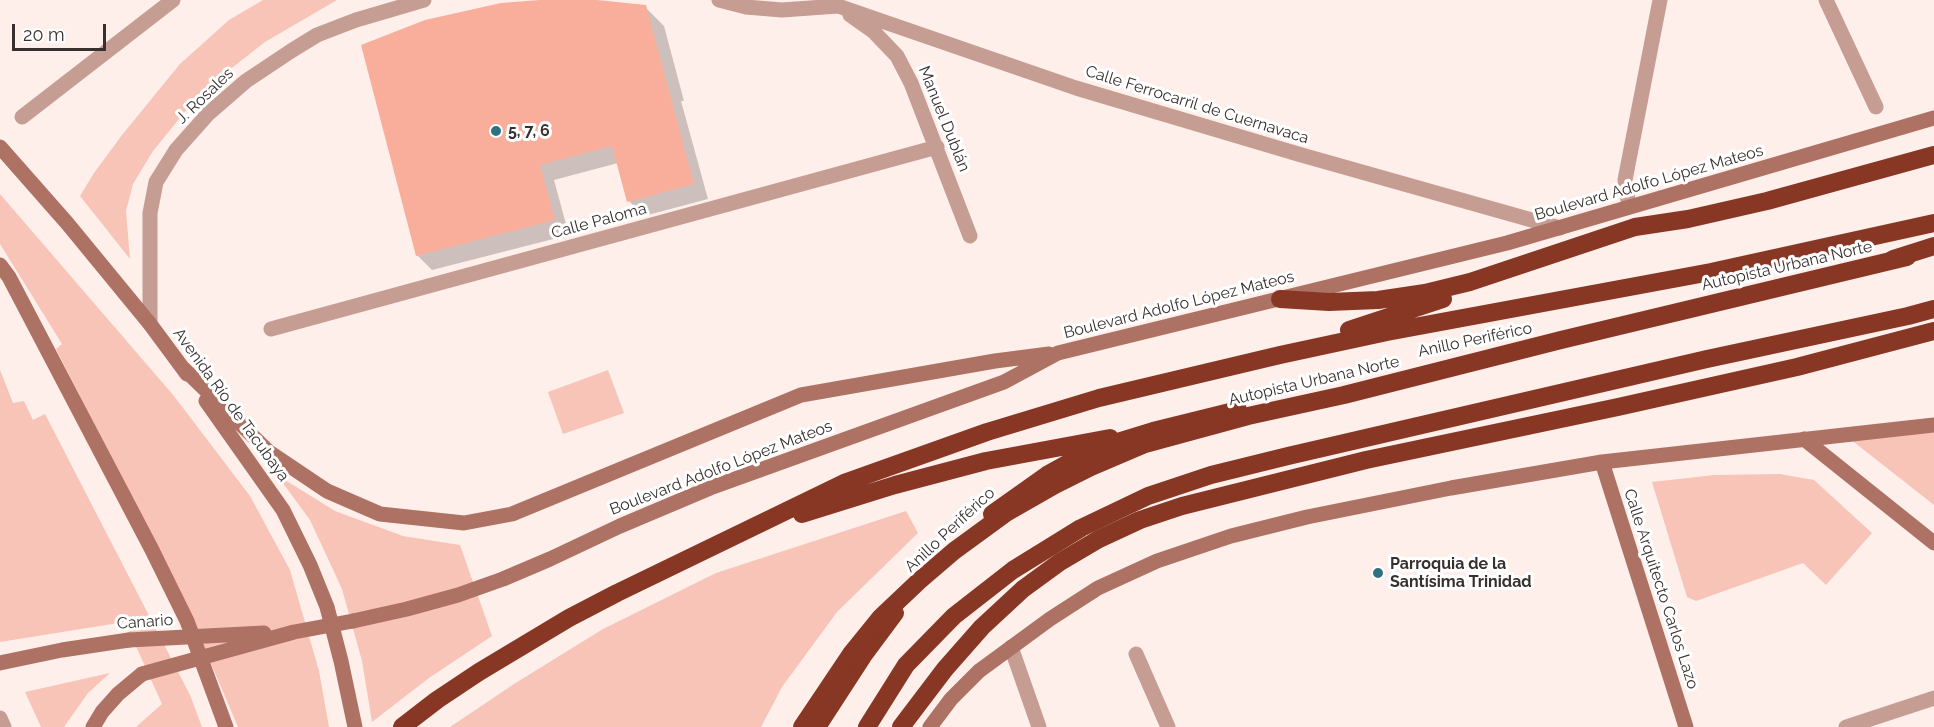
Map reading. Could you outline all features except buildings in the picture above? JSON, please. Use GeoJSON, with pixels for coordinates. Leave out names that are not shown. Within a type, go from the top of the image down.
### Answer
{"type":"FeatureCollection","features":[{"type":"Feature","properties":{"kind":"highway"},"geometry":{"type":"LineString","coordinates":[[1281,299],[1329,302],[1378,300],[1425,293],[1470,282],[1635,227],[1688,219],[1824,187],[1934,156]]}},
{"type":"Feature","properties":{"kind":"highway"},"geometry":{"type":"LineString","coordinates":[[1280,355],[1383,318],[1596,252],[1688,219]]}},
{"type":"Feature","properties":{"kind":"highway"},"geometry":{"type":"LineString","coordinates":[[402,727],[437,700],[532,640],[616,593],[844,483],[987,432],[1099,398],[1280,355],[1398,330],[1711,272],[1934,223]]}},
{"type":"Feature","properties":{"kind":"highway","name":"Anillo Periférico"},"geometry":{"type":"LineString","coordinates":[[817,727],[863,656],[893,615],[926,577],[987,518],[1047,475],[1076,459],[1114,443],[1153,431],[1272,402],[1639,326],[1934,248]]}},
{"type":"Feature","properties":{"kind":"highway","name":"Autopista Urbana Norte"},"geometry":{"type":"LineString","coordinates":[[802,727],[851,654],[881,617],[954,551],[1006,513],[1091,467],[1145,444],[1934,248]]}},
{"type":"Feature","properties":{"kind":"highway"},"geometry":{"type":"LineString","coordinates":[[867,727],[906,665],[954,616],[1013,570],[1081,528],[1148,496],[1211,475],[1288,456],[1707,358],[1934,309]]}},
{"type":"Feature","properties":{"kind":"highway"},"geometry":{"type":"LineString","coordinates":[[901,727],[945,669],[982,627],[1023,589],[1060,562],[1099,538],[1140,520],[1182,506],[1366,460],[1752,377],[1934,331]]}},
{"type":"Feature","properties":{"kind":"highway"},"geometry":{"type":"LineString","coordinates":[[716,545],[804,513],[906,482],[987,461],[1070,444],[1153,431]]}},
{"type":"Feature","properties":{"kind":"main road","name":"Boulevard Adolfo López Mateos"},"geometry":{"type":"LineString","coordinates":[[294,632],[417,606],[503,579],[710,488],[1004,382],[1058,353],[1507,243],[1934,118]]}},
{"type":"Feature","properties":{"kind":"main road","name":"Avenida Río de Tacubaya"},"geometry":{"type":"LineString","coordinates":[[0,147],[67,223],[150,324],[283,510],[310,565],[327,607],[355,727]]}},
{"type":"Feature","properties":{"kind":"main road"},"geometry":{"type":"LineString","coordinates":[[0,265],[9,277],[187,621],[226,727]]}},
{"type":"Feature","properties":{"kind":"main road"},"geometry":{"type":"LineString","coordinates":[[183,368],[269,452],[327,491],[380,513],[464,523],[513,514],[801,395],[994,361],[1058,353]]}},
{"type":"Feature","properties":{"kind":"main road"},"geometry":{"type":"LineString","coordinates":[[930,727],[951,699],[979,671],[1098,588],[1157,561],[1231,536],[1307,517],[1451,488],[1602,462],[1934,425]]}},
{"type":"Feature","properties":{"kind":"main road"},"geometry":{"type":"LineString","coordinates":[[1804,439],[1934,543]]}},
{"type":"Feature","properties":{"kind":"main road","name":"Calle Arquitecto Carlos Lazo"},"geometry":{"type":"LineString","coordinates":[[1602,462],[1686,727]]}},
{"type":"Feature","properties":{"kind":"main road"},"geometry":{"type":"LineString","coordinates":[[93,727],[102,712],[118,694],[142,674],[294,632]]}},
{"type":"Feature","properties":{"kind":"main road","name":"Canario"},"geometry":{"type":"LineString","coordinates":[[0,663],[62,650],[129,640],[294,632]]}},
{"type":"Feature","properties":{"kind":"street"},"geometry":{"type":"LineString","coordinates":[[22,117],[173,0]]}},
{"type":"Feature","properties":{"kind":"street","name":"J. Rosales"},"geometry":{"type":"LineString","coordinates":[[150,324],[150,213],[156,182],[176,150],[208,114],[246,81],[291,51],[327,31],[424,0]]}},
{"type":"Feature","properties":{"kind":"street"},"geometry":{"type":"LineString","coordinates":[[719,0],[746,7],[782,10],[834,3]]}},
{"type":"Feature","properties":{"kind":"street"},"geometry":{"type":"LineString","coordinates":[[1629,207],[1625,180],[1660,0]]}},
{"type":"Feature","properties":{"kind":"street"},"geometry":{"type":"LineString","coordinates":[[1826,0],[1876,107]]}},
{"type":"Feature","properties":{"kind":"street","name":"Manuel Dublán"},"geometry":{"type":"LineString","coordinates":[[834,3],[874,32],[897,56],[911,83],[937,147],[970,236]]}},
{"type":"Feature","properties":{"kind":"street","name":"Calle Ferrocarril de Cuernavaca"},"geometry":{"type":"LineString","coordinates":[[834,3],[1076,88],[1560,228]]}},
{"type":"Feature","properties":{"kind":"street","name":"Calle Paloma"},"geometry":{"type":"LineString","coordinates":[[271,329],[937,147]]}},
{"type":"Feature","properties":{"kind":"street"},"geometry":{"type":"LineString","coordinates":[[1011,647],[1039,727]]}},
{"type":"Feature","properties":{"kind":"street"},"geometry":{"type":"LineString","coordinates":[[1136,654],[1168,727]]}},
{"type":"Feature","properties":{"kind":"street"},"geometry":{"type":"LineString","coordinates":[[1846,727],[1934,698]]}},
{"type":"Feature","properties":{"kind":"street"},"geometry":{"type":"LineString","coordinates":[[0,718],[4,727]]}},
{"type":"Feature","properties":{"kind":"shaded area"},"geometry":{"type":"Polygon","coordinates":[[[263,0],[337,0],[265,42],[201,92],[153,151],[133,184],[126,211],[130,259],[80,196],[122,135],[180,64],[229,20],[263,0]]]}},
{"type":"Feature","properties":{"kind":"shaded area"},"geometry":{"type":"Polygon","coordinates":[[[0,194],[174,396],[250,496],[290,570],[319,671],[329,727],[238,727],[184,600],[56,349],[62,344],[0,244],[0,194]]]}},
{"type":"Feature","properties":{"kind":"shaded area"},"geometry":{"type":"Polygon","coordinates":[[[0,370],[13,403],[24,401],[33,420],[45,414],[190,695],[202,727],[136,727],[162,704],[125,622],[0,642],[0,370]]]}},
{"type":"Feature","properties":{"kind":"shaded area"},"geometry":{"type":"Polygon","coordinates":[[[608,370],[624,413],[563,434],[548,392],[608,370]]]}},
{"type":"Feature","properties":{"kind":"shaded area"},"geometry":{"type":"Polygon","coordinates":[[[1934,432],[1934,505],[1850,439],[1934,432]]]}},
{"type":"Feature","properties":{"kind":"shaded area"},"geometry":{"type":"Polygon","coordinates":[[[1780,474],[1814,480],[1872,533],[1826,585],[1803,563],[1696,601],[1687,597],[1652,482],[1714,475],[1780,474]]]}},
{"type":"Feature","properties":{"kind":"shaded area"},"geometry":{"type":"Polygon","coordinates":[[[277,475],[335,511],[403,536],[460,545],[492,636],[429,678],[372,722],[362,661],[342,589],[310,520],[277,475]]]}},
{"type":"Feature","properties":{"kind":"shaded area"},"geometry":{"type":"Polygon","coordinates":[[[906,511],[918,533],[837,612],[782,687],[761,727],[450,727],[603,629],[716,573],[906,511]]]}},
{"type":"Feature","properties":{"kind":"shaded area"},"geometry":{"type":"Polygon","coordinates":[[[110,673],[88,693],[64,727],[41,727],[25,692],[110,673]]]}},
{"type":"Feature","properties":{"kind":"place","name":"5, 7, 6"},"geometry":{"type":"Point","coordinates":[496,131]}},
{"type":"Feature","properties":{"kind":"place","name":"Parroquia de la Santísima Trinidad"},"geometry":{"type":"Point","coordinates":[1378,573]}}]}
